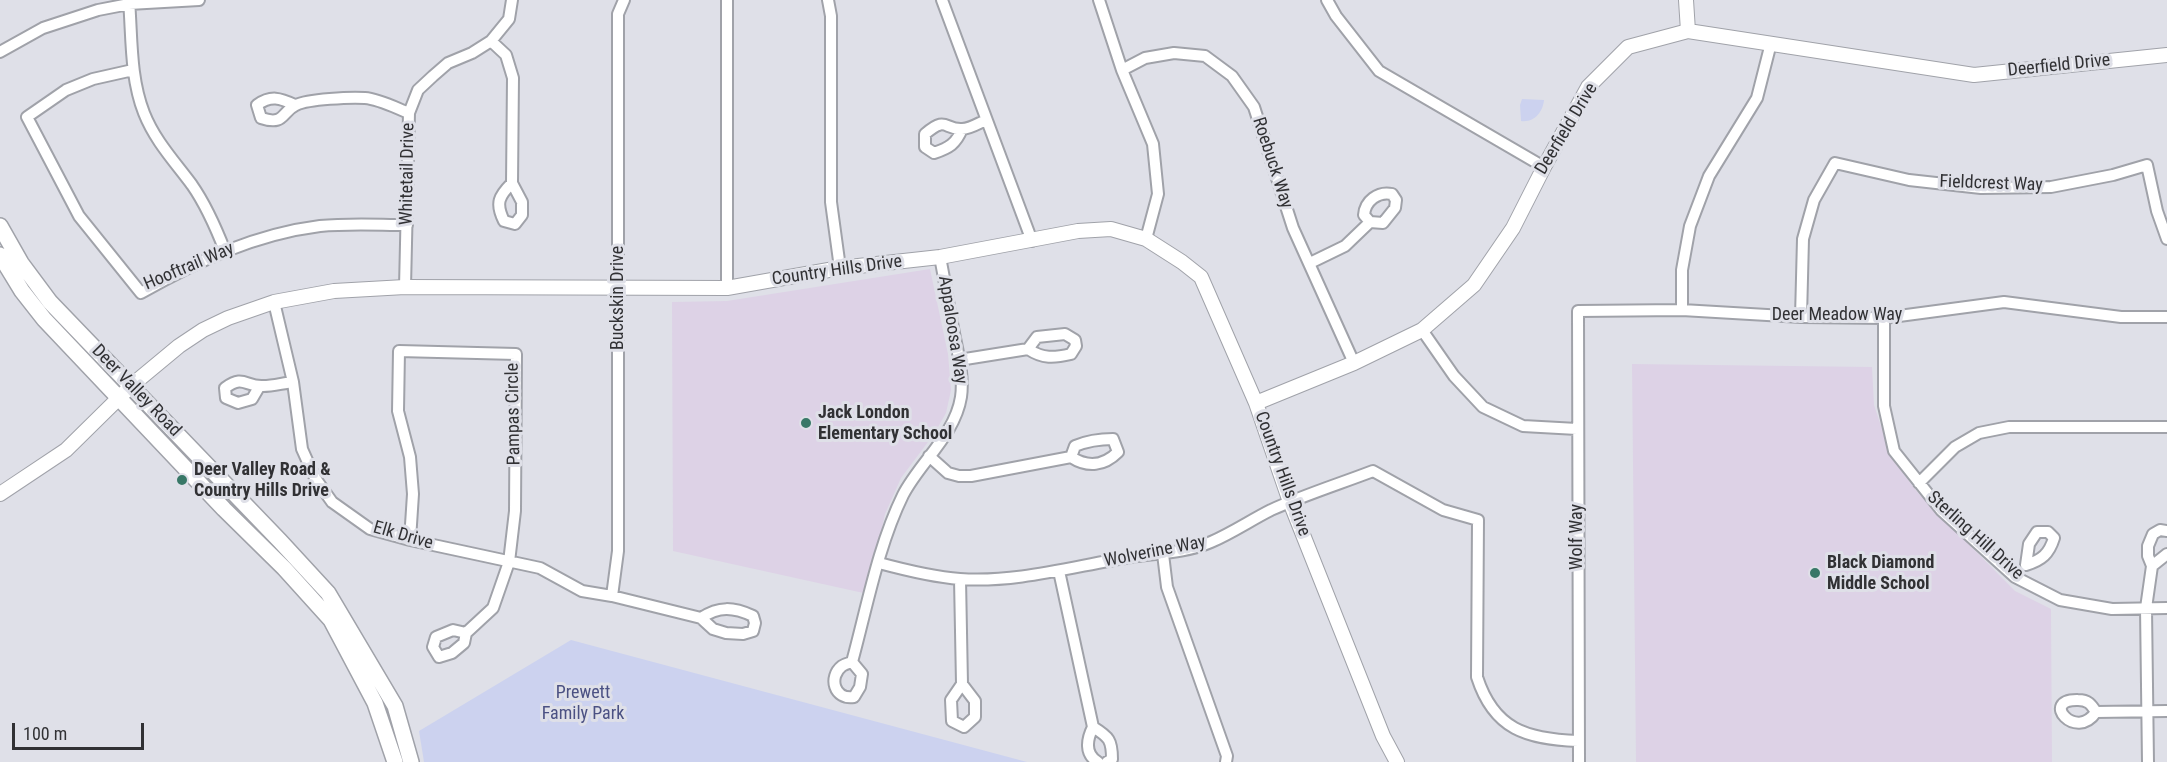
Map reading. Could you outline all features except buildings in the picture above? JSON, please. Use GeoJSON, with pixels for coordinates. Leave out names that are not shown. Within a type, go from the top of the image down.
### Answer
{"type":"FeatureCollection","features":[{"type":"Feature","properties":{"kind":"main road","name":"Deer Valley Road"},"geometry":{"type":"LineString","coordinates":[[0,226],[21,263],[50,302],[328,593],[395,706],[411,762]]}},
{"type":"Feature","properties":{"kind":"main road","name":"Deer Valley Road"},"geometry":{"type":"LineString","coordinates":[[0,255],[38,312],[331,620],[375,704],[395,762]]}},
{"type":"Feature","properties":{"kind":"street"},"geometry":{"type":"LineString","coordinates":[[0,52],[43,28],[98,10],[129,2],[199,0]]}},
{"type":"Feature","properties":{"kind":"street","name":"Whitetail Drive"},"geometry":{"type":"LineString","coordinates":[[405,287],[409,113],[418,90],[433,76],[448,63],[472,53],[491,41],[508,18],[512,0]]}},
{"type":"Feature","properties":{"kind":"street","name":"Buckskin Drive"},"geometry":{"type":"LineString","coordinates":[[612,596],[618,551],[618,14],[624,0]]}},
{"type":"Feature","properties":{"kind":"street"},"geometry":{"type":"LineString","coordinates":[[727,0],[727,288]]}},
{"type":"Feature","properties":{"kind":"street"},"geometry":{"type":"LineString","coordinates":[[828,0],[831,16],[831,202],[840,268]]}},
{"type":"Feature","properties":{"kind":"street"},"geometry":{"type":"LineString","coordinates":[[942,0],[1032,241]]}},
{"type":"Feature","properties":{"kind":"street"},"geometry":{"type":"LineString","coordinates":[[1099,0],[1122,70],[1153,144],[1158,194],[1146,239]]}},
{"type":"Feature","properties":{"kind":"street"},"geometry":{"type":"LineString","coordinates":[[1327,0],[1336,16],[1378,71],[1544,166]]}},
{"type":"Feature","properties":{"kind":"street"},"geometry":{"type":"LineString","coordinates":[[1686,0],[1688,31]]}},
{"type":"Feature","properties":{"kind":"street"},"geometry":{"type":"LineString","coordinates":[[129,2],[133,70],[144,113],[165,152],[198,195],[212,219],[225,251]]}},
{"type":"Feature","properties":{"kind":"street","name":"Deerfield Drive"},"geometry":{"type":"LineString","coordinates":[[1256,403],[1354,363],[1422,330],[1474,285],[1513,228],[1588,87],[1628,47],[1688,31],[1974,75],[2167,55]]}},
{"type":"Feature","properties":{"kind":"street"},"geometry":{"type":"LineString","coordinates":[[491,41],[506,55],[513,78],[512,183]]}},
{"type":"Feature","properties":{"kind":"street"},"geometry":{"type":"LineString","coordinates":[[1682,310],[1682,270],[1690,226],[1708,177],[1757,98],[1771,43]]}},
{"type":"Feature","properties":{"kind":"street","name":"Roebuck Way"},"geometry":{"type":"LineString","coordinates":[[1122,70],[1145,58],[1174,53],[1205,56],[1232,76],[1254,107],[1293,228],[1354,363]]}},
{"type":"Feature","properties":{"kind":"street","name":"Hooftrail Way"},"geometry":{"type":"LineString","coordinates":[[133,70],[93,79],[66,90],[27,117],[79,216],[141,292],[225,251],[266,237],[321,226],[407,225]]}},
{"type":"Feature","properties":{"kind":"street"},"geometry":{"type":"LineString","coordinates":[[295,105],[320,100],[367,98],[409,113]]}},
{"type":"Feature","properties":{"kind":"street"},"geometry":{"type":"LineString","coordinates":[[962,129],[986,120]]}},
{"type":"Feature","properties":{"kind":"street","name":"Fieldcrest Way"},"geometry":{"type":"LineString","coordinates":[[1801,317],[1803,239],[1814,200],[1835,163],[1909,180],[1981,188],[2050,187],[2113,175],[2147,165],[2157,211],[2167,239]]}},
{"type":"Feature","properties":{"kind":"street"},"geometry":{"type":"LineString","coordinates":[[1310,262],[1345,246],[1370,222]]}},
{"type":"Feature","properties":{"kind":"street","name":"Country Hills Drive"},"geometry":{"type":"LineString","coordinates":[[0,494],[66,450],[132,386],[179,346],[203,330],[228,318],[274,302],[334,291],[405,287],[727,288],[840,268],[940,256],[1078,231],[1111,229],[1146,239],[1201,277],[1256,403],[1290,502],[1383,736],[1397,762]]}},
{"type":"Feature","properties":{"kind":"street","name":"Appaloosa Way"},"geometry":{"type":"LineString","coordinates":[[852,662],[879,563],[903,496],[912,479],[950,428],[962,396],[960,360],[940,256]]}},
{"type":"Feature","properties":{"kind":"street","name":"Elk Drive"},"geometry":{"type":"LineString","coordinates":[[274,302],[293,382],[302,449],[315,478],[332,502],[370,529],[540,568],[582,591],[701,618]]}},
{"type":"Feature","properties":{"kind":"street","name":"Deer Meadow Way"},"geometry":{"type":"LineString","coordinates":[[1578,311],[1682,310],[1801,317],[1884,318],[2004,302],[2121,317],[2167,317]]}},
{"type":"Feature","properties":{"kind":"street","name":"Wolf Way"},"geometry":{"type":"LineString","coordinates":[[1578,311],[1579,762]]}},
{"type":"Feature","properties":{"kind":"street","name":"Sterling Hill Drive"},"geometry":{"type":"LineString","coordinates":[[1884,318],[1884,406],[1894,451],[1941,510],[2015,577],[2060,600],[2112,609],[2167,608]]}},
{"type":"Feature","properties":{"kind":"street"},"geometry":{"type":"LineString","coordinates":[[1422,330],[1454,376],[1483,407],[1522,426],[1577,429]]}},
{"type":"Feature","properties":{"kind":"street"},"geometry":{"type":"LineString","coordinates":[[960,360],[1028,349]]}},
{"type":"Feature","properties":{"kind":"street","name":"Pampas Circle"},"geometry":{"type":"LineString","coordinates":[[410,540],[413,494],[410,457],[398,411],[399,351],[516,354],[515,511],[509,562]]}},
{"type":"Feature","properties":{"kind":"street"},"geometry":{"type":"LineString","coordinates":[[260,387],[293,382]]}},
{"type":"Feature","properties":{"kind":"street"},"geometry":{"type":"LineString","coordinates":[[1919,483],[1954,447],[1979,433],[2009,427],[2167,427]]}},
{"type":"Feature","properties":{"kind":"street"},"geometry":{"type":"LineString","coordinates":[[929,456],[948,473],[960,476],[971,476],[1071,457]]}},
{"type":"Feature","properties":{"kind":"street","name":"Wolverine Way"},"geometry":{"type":"LineString","coordinates":[[879,563],[960,579],[1059,571],[1132,556],[1163,554],[1209,543],[1290,502],[1373,471],[1443,510],[1478,520],[1477,677],[1484,698],[1519,732],[1551,740],[1578,741]]}},
{"type":"Feature","properties":{"kind":"street"},"geometry":{"type":"LineString","coordinates":[[2148,762],[2146,608],[2152,566],[2148,556],[2148,546],[2153,534],[2160,530],[2167,531]]}},
{"type":"Feature","properties":{"kind":"street"},"geometry":{"type":"LineString","coordinates":[[1163,554],[1167,587],[1229,760]]}},
{"type":"Feature","properties":{"kind":"street"},"geometry":{"type":"LineString","coordinates":[[2152,566],[2167,554]]}},
{"type":"Feature","properties":{"kind":"street"},"geometry":{"type":"LineString","coordinates":[[466,633],[494,608],[509,562]]}},
{"type":"Feature","properties":{"kind":"street"},"geometry":{"type":"LineString","coordinates":[[2015,577],[2026,565]]}},
{"type":"Feature","properties":{"kind":"street"},"geometry":{"type":"LineString","coordinates":[[1059,571],[1093,727],[1087,738],[1088,751],[1098,762]]}},
{"type":"Feature","properties":{"kind":"street"},"geometry":{"type":"LineString","coordinates":[[960,579],[962,684]]}},
{"type":"Feature","properties":{"kind":"street"},"geometry":{"type":"LineString","coordinates":[[2097,712],[2167,711]]}},
{"type":"Feature","properties":{"kind":"street"},"geometry":{"type":"LineString","coordinates":[[1093,727],[1107,735],[1112,745],[1112,759],[1107,762]]}},
{"type":"Feature","properties":{"kind":"shaded area","name":"Jack London Elementary School"},"geometry":{"type":"Polygon","coordinates":[[[930,269],[948,354],[951,390],[946,413],[934,434],[901,478],[885,514],[868,594],[673,551],[672,302],[727,301],[930,269]]]}},
{"type":"Feature","properties":{"kind":"shaded area","name":"Black Diamond Middle School"},"geometry":{"type":"Polygon","coordinates":[[[1632,364],[1872,367],[1874,405],[1892,459],[1919,494],[2015,591],[2051,609],[2052,762],[1636,762],[1632,364]]]}},
{"type":"Feature","properties":{"kind":"green space"},"geometry":{"type":"Polygon","coordinates":[[[1522,99],[1544,100],[1540,112],[1530,120],[1521,121],[1522,99]]]}},
{"type":"Feature","properties":{"kind":"green space","name":"Prewett Family Park"},"geometry":{"type":"Polygon","coordinates":[[[571,640],[1027,762],[424,762],[419,731],[571,640]]]}},
{"type":"Feature","properties":{"kind":"place","name":"Jack London Elementary School"},"geometry":{"type":"Point","coordinates":[806,423]}},
{"type":"Feature","properties":{"kind":"place","name":"Deer Valley Road & Country Hills Drive"},"geometry":{"type":"Point","coordinates":[182,480]}},
{"type":"Feature","properties":{"kind":"place","name":"Black Diamond Middle School"},"geometry":{"type":"Point","coordinates":[1815,573]}}]}
